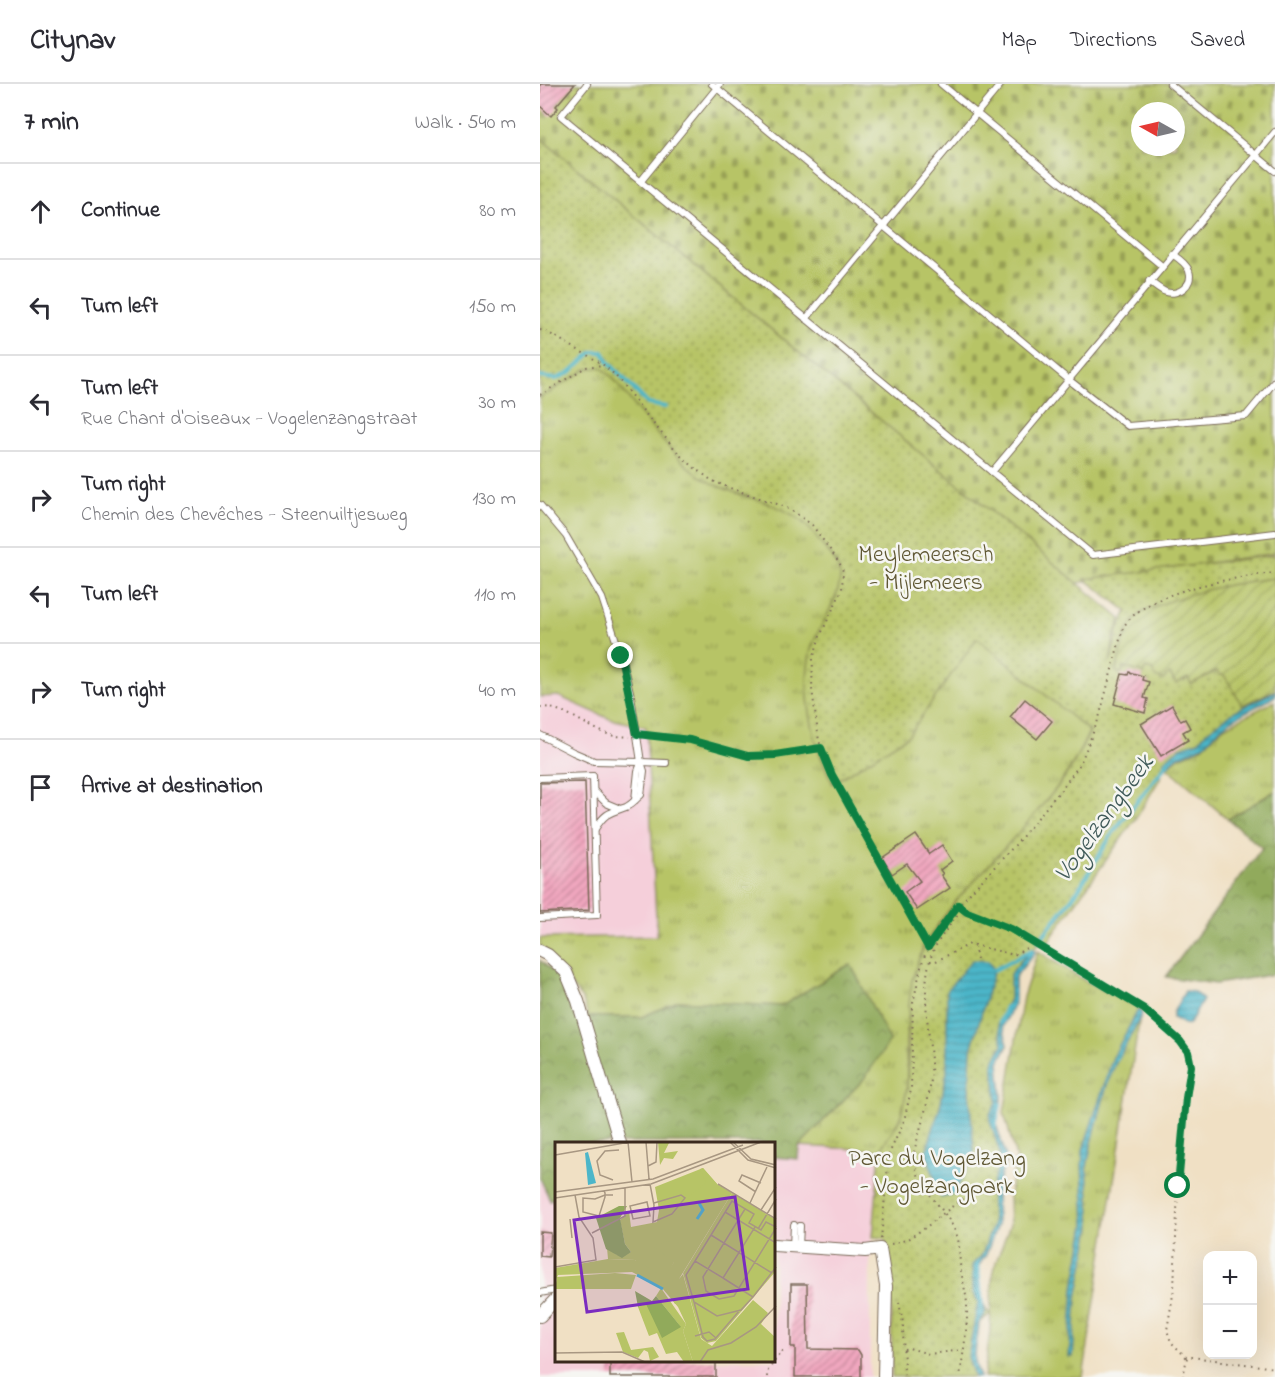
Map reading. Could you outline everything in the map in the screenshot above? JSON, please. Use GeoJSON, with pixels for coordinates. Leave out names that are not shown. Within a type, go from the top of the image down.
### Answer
{"type":"FeatureCollection","features":[{"type":"Feature","properties":{"kind":"street"},"geometry":{"type":"LineString","coordinates":[[540,951],[548,955],[566,972],[578,1001],[620,1142]]}},
{"type":"Feature","properties":{"kind":"street"},"geometry":{"type":"LineString","coordinates":[[776,1245],[865,1251],[880,1249],[885,1286],[884,1377]]}},
{"type":"Feature","properties":{"kind":"street"},"geometry":{"type":"LineString","coordinates":[[540,1316],[555,1300]]}},
{"type":"Feature","properties":{"kind":"lane"},"geometry":{"type":"LineString","coordinates":[[587,84],[561,116],[1093,555],[1275,533]]}},
{"type":"Feature","properties":{"kind":"lane"},"geometry":{"type":"LineString","coordinates":[[941,84],[1162,266]]}},
{"type":"Feature","properties":{"kind":"lane"},"geometry":{"type":"LineString","coordinates":[[806,319],[1001,84]]}},
{"type":"Feature","properties":{"kind":"lane"},"geometry":{"type":"LineString","coordinates":[[1170,84],[1275,171]]}},
{"type":"Feature","properties":{"kind":"lane"},"geometry":{"type":"LineString","coordinates":[[641,181],[716,85],[1068,380],[1128,426],[1246,416],[1275,381]]}},
{"type":"Feature","properties":{"kind":"lane"},"geometry":{"type":"LineString","coordinates":[[992,472],[1275,132]]}},
{"type":"Feature","properties":{"kind":"lane"},"geometry":{"type":"LineString","coordinates":[[1149,281],[1163,291],[1172,293],[1181,292],[1189,283],[1190,272],[1184,263],[1172,254]]}},
{"type":"Feature","properties":{"kind":"lane"},"geometry":{"type":"LineString","coordinates":[[540,505],[566,536],[603,598],[621,656],[638,735],[644,771],[641,795],[627,807],[618,808],[603,816],[595,830]]}},
{"type":"Feature","properties":{"kind":"lane"},"geometry":{"type":"LineString","coordinates":[[540,735],[573,753],[594,761],[666,763]]}},
{"type":"Feature","properties":{"kind":"lane"},"geometry":{"type":"LineString","coordinates":[[540,778],[593,776],[597,915],[540,918]]}},
{"type":"Feature","properties":{"kind":"lane"},"geometry":{"type":"LineString","coordinates":[[594,791],[606,803],[618,808]]}},
{"type":"Feature","properties":{"kind":"lane"},"geometry":{"type":"LineString","coordinates":[[796,1247],[797,1226]]}},
{"type":"Feature","properties":{"kind":"lane"},"geometry":{"type":"LineString","coordinates":[[540,1293],[555,1290]]}},
{"type":"Feature","properties":{"kind":"path"},"geometry":{"type":"LineString","coordinates":[[540,330],[588,355],[615,375],[681,456],[695,468],[719,484],[783,506],[797,514],[812,525],[839,562],[843,571],[842,590],[820,636],[813,659],[813,705],[821,748],[832,775],[933,953]]}},
{"type":"Feature","properties":{"kind":"path"},"geometry":{"type":"LineString","coordinates":[[540,395],[586,367],[603,365]]}},
{"type":"Feature","properties":{"kind":"path"},"geometry":{"type":"LineString","coordinates":[[978,1186],[906,1240],[889,1245],[881,1238],[890,1154],[904,1121],[911,1090],[911,1041],[916,982],[928,947],[958,905],[1022,836],[1080,764],[1094,734],[1123,628],[1131,617],[1149,605],[1194,588],[1237,578],[1275,573]]}},
{"type":"Feature","properties":{"kind":"path"},"geometry":{"type":"LineString","coordinates":[[540,706],[576,717],[614,736],[638,735],[690,740],[748,756],[775,755],[821,748]]}},
{"type":"Feature","properties":{"kind":"path"},"geometry":{"type":"LineString","coordinates":[[958,905],[967,912],[1011,929],[1144,1009],[1180,1041],[1188,1052],[1191,1066],[1178,1186],[1174,1289],[1167,1330],[1171,1342],[1187,1358]]}},
{"type":"Feature","properties":{"kind":"path"},"geometry":{"type":"LineString","coordinates":[[956,908],[957,915],[930,961],[926,993],[931,1052],[930,1082],[914,1161],[922,1182],[934,1203],[944,1213],[960,1248],[967,1302],[967,1326],[960,1377]]}},
{"type":"Feature","properties":{"kind":"path"},"geometry":{"type":"LineString","coordinates":[[930,961],[936,961],[970,944],[1014,955],[1030,946]]}},
{"type":"Feature","properties":{"kind":"path"},"geometry":{"type":"LineString","coordinates":[[974,946],[977,958]]}},
{"type":"Feature","properties":{"kind":"path"},"geometry":{"type":"LineString","coordinates":[[917,1184],[922,1182]]}},
{"type":"Feature","properties":{"kind":"path"},"geometry":{"type":"LineString","coordinates":[[898,1299],[903,1323],[904,1377]]}},
{"type":"Feature","properties":{"kind":"path"},"geometry":{"type":"LineString","coordinates":[[904,1349],[909,1348],[929,1354],[963,1350]]}},
{"type":"Feature","properties":{"kind":"path"},"geometry":{"type":"LineString","coordinates":[[776,1359],[781,1352],[787,1351]]}},
{"type":"Feature","properties":{"kind":"path"},"geometry":{"type":"LineString","coordinates":[[1187,1358],[1275,1368]]}},
{"type":"Feature","properties":{"kind":"path"},"geometry":{"type":"LineString","coordinates":[[1183,1377],[1187,1358]]}},
{"type":"Feature","properties":{"kind":"path"},"geometry":{"type":"LineString","coordinates":[[767,1377],[767,1372],[774,1362]]}},
{"type":"Feature","properties":{"kind":"shaded area"},"geometry":{"type":"Polygon","coordinates":[[[558,696],[610,719],[646,727],[657,937],[540,938],[540,697],[558,696]]]}},
{"type":"Feature","properties":{"kind":"shaded area"},"geometry":{"type":"Polygon","coordinates":[[[799,1146],[880,1150],[870,1263],[870,1377],[540,1377],[540,1178],[550,1200],[555,1198],[555,1362],[776,1362],[776,1157],[798,1159],[799,1146]]]}},
{"type":"Feature","properties":{"kind":"green space"},"geometry":{"type":"Polygon","coordinates":[[[540,84],[1275,84],[1275,553],[1077,583],[540,138],[540,84]]]}},
{"type":"Feature","properties":{"kind":"green space","name":"Meylemeersch - Mijlemeers"},"geometry":{"type":"Polygon","coordinates":[[[540,138],[1095,716],[1085,740],[1059,784],[1027,824],[948,911],[921,953],[914,978],[906,1043],[907,1075],[904,1106],[897,1124],[880,1150],[799,1146],[863,1080],[845,967],[783,1006],[678,1001],[642,1017],[588,1017],[583,1000],[540,945],[540,938],[657,936],[646,727],[610,719],[558,696],[540,697],[540,138]]]}},
{"type":"Feature","properties":{"kind":"green space"},"geometry":{"type":"Polygon","coordinates":[[[540,138],[1121,619],[1114,638],[1110,662],[1118,630],[1127,611],[1085,579],[1275,555],[1275,695],[1234,715],[1203,743],[1169,759],[1104,847],[1061,917],[1046,932],[1015,977],[1014,1003],[1002,1028],[1008,1046],[997,1062],[1001,1100],[993,1114],[1006,1163],[996,1184],[994,1200],[997,1219],[986,1254],[977,1264],[977,1295],[990,1314],[976,1326],[971,1358],[978,1377],[892,1377],[891,1274],[885,1238],[873,1237],[880,1150],[900,1119],[907,1090],[909,1003],[912,981],[925,945],[955,902],[1060,784],[1090,732],[977,638],[908,736],[833,783],[814,735],[807,679],[812,646],[838,589],[839,570],[832,556],[810,529],[796,517],[771,504],[718,486],[693,471],[661,438],[613,378],[601,367],[587,369],[540,398],[540,138]]]}},
{"type":"Feature","properties":{"kind":"green space"},"geometry":{"type":"Polygon","coordinates":[[[1275,578],[1275,690],[1242,705],[1226,678],[1219,675],[1217,671],[1191,684],[1188,678],[1176,684],[1170,674],[1164,680],[1155,677],[1153,670],[1146,668],[1143,673],[1124,667],[1122,673],[1116,672],[1127,632],[1141,613],[1206,590],[1275,578]]]}},
{"type":"Feature","properties":{"kind":"green space"},"geometry":{"type":"Polygon","coordinates":[[[1275,701],[1275,791],[1228,819],[1167,767],[1179,757],[1201,748],[1224,727],[1275,701]]]}},
{"type":"Feature","properties":{"kind":"green space"},"geometry":{"type":"Polygon","coordinates":[[[1156,770],[1162,775],[1138,815],[1048,942],[1037,940],[1156,770]]]}},
{"type":"Feature","properties":{"kind":"green space"},"geometry":{"type":"Polygon","coordinates":[[[1275,791],[1275,974],[1216,984],[1166,977],[1262,848],[1228,819],[1275,791]]]}},
{"type":"Feature","properties":{"kind":"green space"},"geometry":{"type":"Polygon","coordinates":[[[1038,951],[1085,981],[1141,1009],[1083,1377],[984,1377],[990,1331],[992,1280],[1010,1225],[1009,1197],[1016,1157],[1004,1113],[1023,997],[1038,951]]]}},
{"type":"Feature","properties":{"kind":"green space"},"geometry":{"type":"Polygon","coordinates":[[[540,960],[559,977],[575,1017],[642,1017],[678,1001],[782,1006],[851,965],[890,1041],[863,1080],[799,1146],[798,1159],[776,1157],[776,1142],[555,1142],[555,1198],[550,1200],[540,1178],[540,960]]]}},
{"type":"Feature","properties":{"kind":"water"},"geometry":{"type":"Polygon","coordinates":[[[1275,691],[1275,696],[1228,722],[1205,744],[1179,756],[1167,767],[1164,765],[1164,760],[1181,747],[1199,741],[1206,732],[1235,711],[1275,691]]]}},
{"type":"Feature","properties":{"kind":"water"},"geometry":{"type":"Polygon","coordinates":[[[1032,948],[1036,951],[1015,977],[1015,1001],[1003,1027],[1008,1044],[999,1062],[1002,1098],[994,1117],[1006,1157],[996,1192],[997,1225],[986,1255],[977,1268],[977,1287],[985,1314],[979,1323],[975,1350],[975,1363],[980,1377],[974,1377],[968,1357],[978,1302],[973,1291],[972,1265],[982,1255],[993,1223],[991,1200],[993,1183],[1000,1162],[1000,1153],[990,1121],[990,1114],[997,1102],[993,1063],[1003,1044],[998,1023],[1010,999],[1010,974],[1032,948]]]}},
{"type":"Feature","properties":{"kind":"water"},"geometry":{"type":"Polygon","coordinates":[[[972,960],[988,961],[994,970],[971,1050],[969,1088],[974,1154],[955,1193],[941,1198],[926,1152],[940,1107],[947,1073],[947,990],[972,960]]]}},
{"type":"Feature","properties":{"kind":"water"},"geometry":{"type":"Polygon","coordinates":[[[1185,991],[1194,992],[1203,1000],[1189,1024],[1185,1025],[1173,1018],[1173,1013],[1185,991]]]}},
{"type":"Feature","properties":{"kind":"water"},"geometry":{"type":"Polygon","coordinates":[[[1138,1010],[1142,1012],[1141,1016],[1107,1085],[1091,1146],[1087,1167],[1091,1227],[1077,1298],[1073,1357],[1069,1357],[1074,1288],[1085,1225],[1083,1150],[1113,1057],[1138,1010]]]}},
{"type":"Feature","properties":{"kind":"building"},"geometry":{"type":"Polygon","coordinates":[[[540,84],[575,84],[556,106],[558,108],[551,116],[540,106],[540,84]]]}},
{"type":"Feature","properties":{"kind":"building"},"geometry":{"type":"Polygon","coordinates":[[[1129,672],[1143,676],[1142,680],[1149,682],[1144,698],[1148,699],[1145,713],[1114,704],[1122,674],[1128,675],[1129,672]]]}},
{"type":"Feature","properties":{"kind":"building"},"geometry":{"type":"Polygon","coordinates":[[[1025,699],[1052,721],[1037,739],[1010,717],[1025,699]]]}},
{"type":"Feature","properties":{"kind":"building"},"geometry":{"type":"Polygon","coordinates":[[[1172,705],[1181,721],[1185,719],[1190,728],[1183,732],[1188,740],[1161,756],[1141,724],[1172,705]]]}},
{"type":"Feature","properties":{"kind":"building"},"geometry":{"type":"Polygon","coordinates":[[[585,782],[589,910],[540,913],[540,783],[585,782]]]}},
{"type":"Feature","properties":{"kind":"building"},"geometry":{"type":"Polygon","coordinates":[[[916,835],[929,854],[942,845],[952,861],[940,870],[950,888],[917,910],[905,892],[920,881],[907,864],[892,874],[882,858],[916,835]]]}},
{"type":"Feature","properties":{"kind":"building"},"geometry":{"type":"Polygon","coordinates":[[[540,1232],[551,1233],[549,1257],[540,1256],[540,1232]]]}},
{"type":"Feature","properties":{"kind":"building"},"geometry":{"type":"Polygon","coordinates":[[[791,1284],[807,1284],[808,1349],[858,1350],[861,1355],[861,1377],[795,1377],[795,1347],[791,1347],[791,1284]]]}},
{"type":"Feature","properties":{"kind":"building"},"geometry":{"type":"Polygon","coordinates":[[[610,1362],[716,1362],[716,1377],[610,1377],[610,1362]]]}},
{"type":"Feature","properties":{"kind":"waterway"},"geometry":{"type":"LineString","coordinates":[[540,377],[556,379],[569,373],[593,352],[603,352],[610,364],[648,404],[666,407]]}},
{"type":"Feature","properties":{"kind":"waterway","name":"Vogelzangbeek"},"geometry":{"type":"LineString","coordinates":[[1039,941],[1078,890],[1114,831],[1168,762]]}},
{"type":"Feature","properties":{"kind":"waterway"},"geometry":{"type":"LineString","coordinates":[[994,970],[1032,950]]}},
{"type":"Feature","properties":{"kind":"waterway","name":"Vogelzangbeek"},"geometry":{"type":"LineString","coordinates":[[1000,1022],[1006,1007],[1011,1005]]}},
{"type":"Feature","properties":{"kind":"waterway","name":"Vogelzangbeek"},"geometry":{"type":"LineString","coordinates":[[995,1126],[1000,1104]]}},
{"type":"Feature","properties":{"kind":"waterway","name":"Vogelzangbeek"},"geometry":{"type":"LineString","coordinates":[[977,1264],[982,1304]]}},
{"type":"Feature","properties":{"kind":"route"},"geometry":{"type":"LineString","coordinates":[[621,656],[637,734],[690,740],[748,756],[775,755],[821,748],[832,775],[928,947],[958,905],[967,912],[1011,929],[1144,1009],[1180,1041],[1188,1052],[1191,1066],[1178,1186]]}},
{"type":"Feature","properties":{"kind":"park label","name":"Parc du Vogelzang - Vogelzangpark"},"geometry":{"type":"Point","coordinates":[937,1173]}}]}
